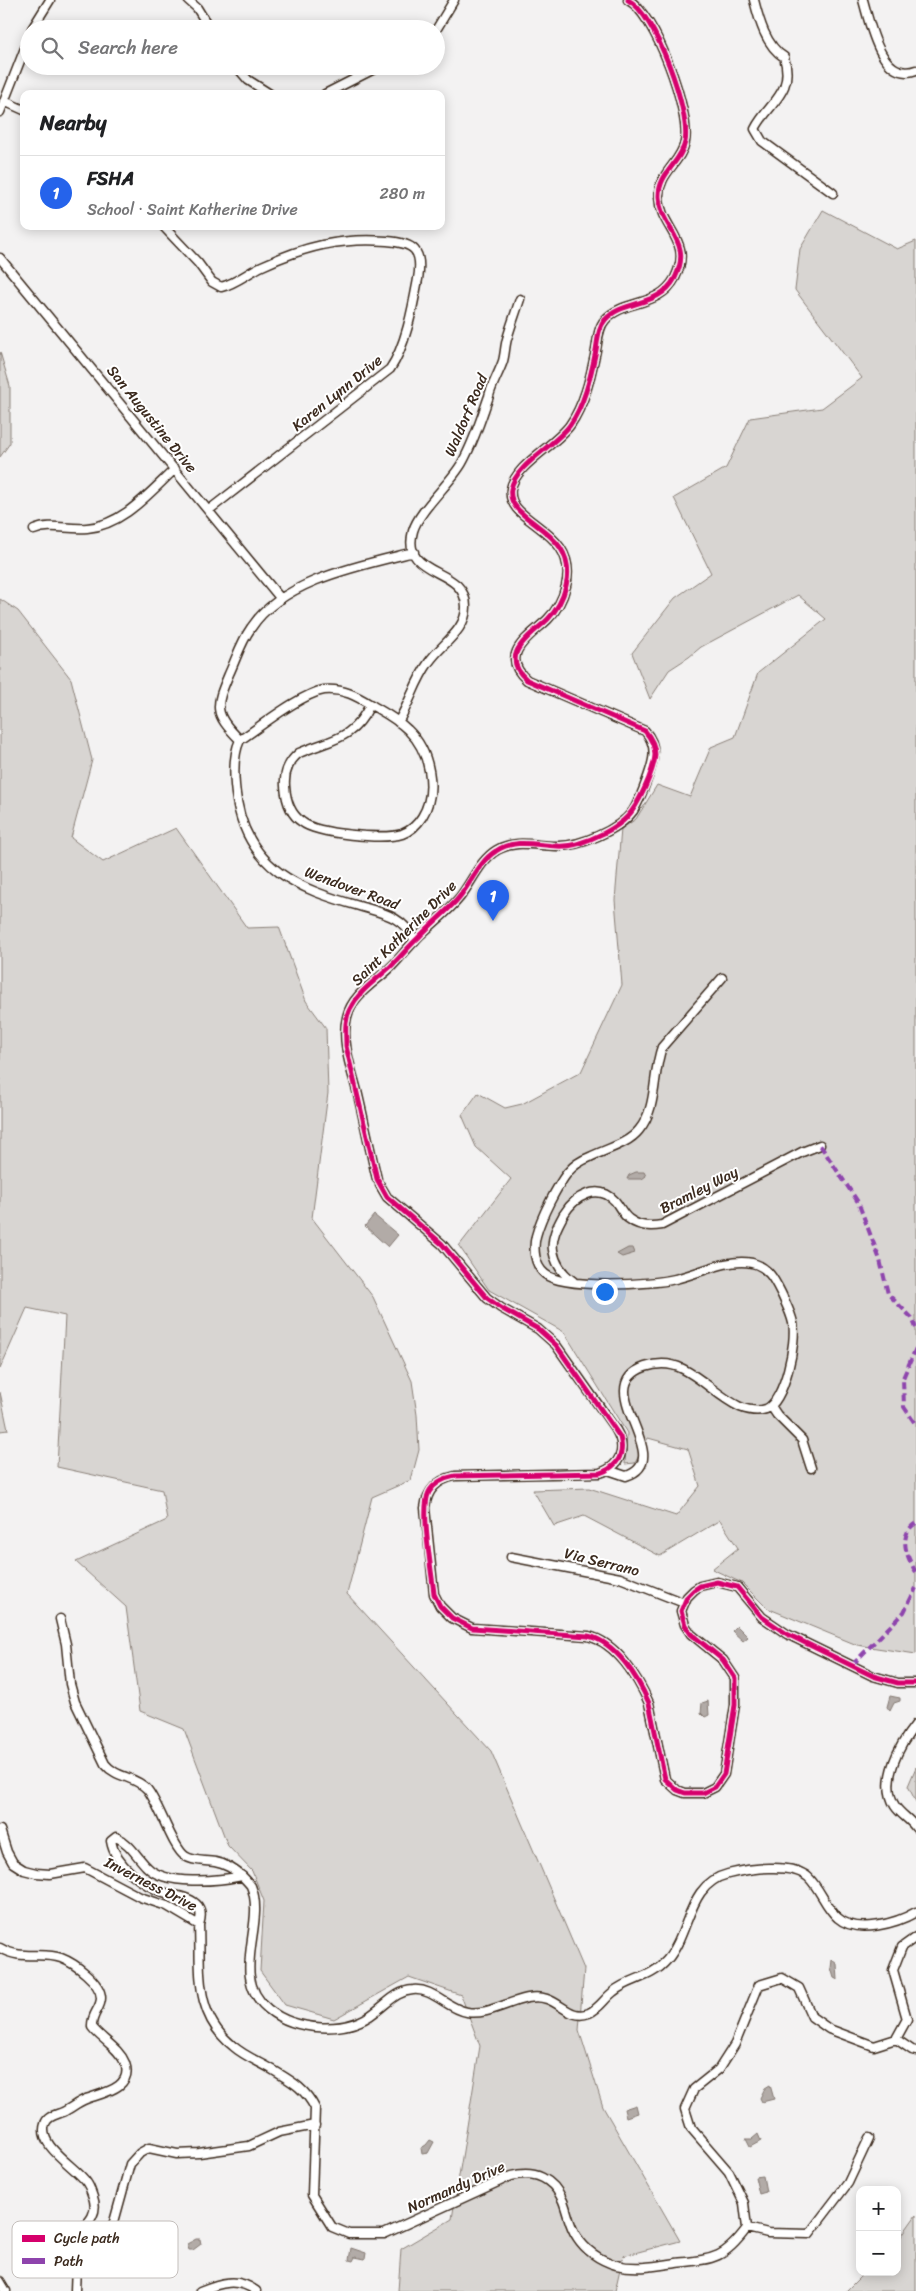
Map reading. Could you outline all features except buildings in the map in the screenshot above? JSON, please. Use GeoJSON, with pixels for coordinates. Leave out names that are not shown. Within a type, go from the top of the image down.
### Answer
{"type":"FeatureCollection","features":[{"type":"Feature","properties":{"kind":"street"},"geometry":{"type":"LineString","coordinates":[[38,20],[50,0]]}},
{"type":"Feature","properties":{"kind":"street"},"geometry":{"type":"LineString","coordinates":[[188,0],[197,8],[204,20]]}},
{"type":"Feature","properties":{"kind":"street"},"geometry":{"type":"LineString","coordinates":[[442,20],[454,0]]}},
{"type":"Feature","properties":{"kind":"street","name":"Saint Katherine Drive"},"geometry":{"type":"LineString","coordinates":[[608,1470],[615,1465],[622,1452],[620,1437],[556,1345],[538,1329],[487,1298],[442,1244],[387,1196],[379,1182],[346,1046],[347,1018],[363,990],[391,966],[460,897],[482,864],[494,852],[522,842],[554,846],[576,844],[622,822],[632,812],[641,797],[653,762],[653,745],[645,731],[527,680],[518,671],[515,658],[522,642],[550,618],[557,609],[563,596],[568,574],[566,560],[559,545],[543,529],[516,508],[512,502],[513,483],[531,461],[560,436],[577,413],[590,376],[599,330],[603,322],[612,313],[662,294],[674,279],[681,260],[679,242],[659,204],[659,193],[663,177],[684,148],[686,133],[685,117],[678,87],[651,25],[635,4],[628,0]]}},
{"type":"Feature","properties":{"kind":"street"},"geometry":{"type":"LineString","coordinates":[[754,0],[770,44],[777,53],[784,57],[787,71],[783,92],[760,120],[756,129],[762,141],[832,193]]}},
{"type":"Feature","properties":{"kind":"street"},"geometry":{"type":"LineString","coordinates":[[863,0],[884,59],[894,70],[911,72],[916,70]]}},
{"type":"Feature","properties":{"kind":"street"},"geometry":{"type":"LineString","coordinates":[[0,112],[20,61]]}},
{"type":"Feature","properties":{"kind":"street"},"geometry":{"type":"LineString","coordinates":[[244,75],[264,90]]}},
{"type":"Feature","properties":{"kind":"street"},"geometry":{"type":"LineString","coordinates":[[333,90],[362,75]]}},
{"type":"Feature","properties":{"kind":"street"},"geometry":{"type":"LineString","coordinates":[[4,101],[20,108]]}},
{"type":"Feature","properties":{"kind":"street","name":"Karen Lynn Drive"},"geometry":{"type":"LineString","coordinates":[[167,230],[198,263],[212,282],[221,287],[295,252],[331,242],[371,239],[401,242],[410,245],[416,251],[419,260],[417,284],[399,357],[390,369],[209,510]]}},
{"type":"Feature","properties":{"kind":"street","name":"San Augustine Drive"},"geometry":{"type":"LineString","coordinates":[[0,258],[176,469],[281,599]]}},
{"type":"Feature","properties":{"kind":"street","name":"Waldorf Road"},"geometry":{"type":"LineString","coordinates":[[414,552],[413,532],[416,524],[462,463],[478,427],[502,363],[506,341],[520,299]]}},
{"type":"Feature","properties":{"kind":"street"},"geometry":{"type":"LineString","coordinates":[[34,530],[44,526],[85,528],[108,524],[123,515],[176,469]]}},
{"type":"Feature","properties":{"kind":"street"},"geometry":{"type":"LineString","coordinates":[[370,705],[364,717],[348,734],[299,753],[289,764],[284,780],[292,812],[303,824],[322,831],[384,836],[407,831],[418,822],[426,810],[432,780],[419,746],[407,729],[398,722],[370,705],[346,692],[336,690],[316,692],[240,740],[220,718],[218,711],[219,696],[251,628],[281,599],[320,579],[414,552],[424,567],[451,579],[458,586],[463,593],[466,608],[462,625],[429,661],[414,686],[406,708],[398,722]]}},
{"type":"Feature","properties":{"kind":"street","name":"Wendover Road"},"geometry":{"type":"LineString","coordinates":[[240,740],[236,748],[235,765],[239,811],[251,843],[269,866],[299,884],[333,898],[391,915],[405,924],[415,941]]}},
{"type":"Feature","properties":{"kind":"street"},"geometry":{"type":"LineString","coordinates":[[722,978],[662,1047],[658,1058],[649,1113],[638,1131],[630,1138],[589,1157],[568,1172],[546,1213],[535,1241],[535,1250],[539,1266],[550,1278],[575,1282],[649,1283],[674,1279],[732,1262],[745,1262],[762,1266],[774,1279],[790,1312],[794,1333],[782,1389],[777,1400],[771,1406],[759,1410],[740,1408],[682,1369],[671,1365],[650,1365],[627,1379],[624,1394],[642,1446],[641,1463],[637,1470],[626,1476],[608,1470],[600,1472],[455,1476],[439,1482],[432,1488],[426,1499],[425,1508],[434,1594],[440,1606],[452,1618],[472,1628],[588,1636],[606,1642],[629,1670],[649,1703],[665,1779],[677,1790],[696,1794],[715,1787],[724,1774],[736,1696],[735,1678],[730,1668],[691,1634],[685,1625],[681,1611],[684,1603],[700,1586],[717,1582],[728,1584],[744,1594],[762,1618],[787,1634],[873,1676],[898,1683],[916,1683]]}},
{"type":"Feature","properties":{"kind":"street","name":"Bramley Way"},"geometry":{"type":"LineString","coordinates":[[575,1282],[564,1274],[558,1266],[552,1248],[558,1225],[567,1210],[582,1195],[596,1192],[604,1194],[616,1202],[629,1220],[637,1224],[662,1225],[802,1152],[820,1145]]}},
{"type":"Feature","properties":{"kind":"street"},"geometry":{"type":"LineString","coordinates":[[771,1406],[777,1415],[802,1440],[811,1468]]}},
{"type":"Feature","properties":{"kind":"street","name":"Via Serrano"},"geometry":{"type":"LineString","coordinates":[[511,1557],[620,1578],[684,1603]]}},
{"type":"Feature","properties":{"kind":"street"},"geometry":{"type":"LineString","coordinates":[[60,1619],[66,1644],[70,1684],[76,1702],[105,1764],[111,1771],[129,1777],[148,1790],[182,1854],[196,1861],[215,1862],[230,1867],[242,1876],[250,1886],[254,1905],[249,1960],[253,1991],[267,2008],[278,2016],[292,2022],[332,2027],[352,2024],[363,2020],[401,1992],[414,1990],[426,1991],[446,2004],[468,2013],[490,2011],[513,2002],[535,1998],[546,1998],[573,2014],[580,2015],[590,2012],[602,2005],[614,1990],[656,1972],[675,1949],[698,1894],[717,1877],[731,1873],[768,1868],[785,1868],[799,1872],[808,1878],[839,1919],[859,1926],[892,1922],[916,1912]]}},
{"type":"Feature","properties":{"kind":"street"},"geometry":{"type":"LineString","coordinates":[[916,1724],[908,1734],[891,1772],[889,1785],[894,1804],[916,1828]]}},
{"type":"Feature","properties":{"kind":"street","name":"Inverness Drive"},"geometry":{"type":"LineString","coordinates":[[0,1830],[7,1852],[13,1862],[24,1870],[50,1874],[85,1868],[140,1897],[167,1906],[199,1925],[202,1916],[199,1907],[193,1901],[154,1889],[141,1882],[112,1848],[111,1840],[116,1837],[125,1841],[148,1868],[158,1874],[203,1880],[242,1876]]}},
{"type":"Feature","properties":{"kind":"street","name":"Normandy Drive"},"geometry":{"type":"LineString","coordinates":[[199,1925],[200,1989],[203,2002],[220,2034],[233,2047],[300,2086],[315,2108],[312,2195],[332,2227],[349,2234],[384,2234],[511,2176],[524,2173],[536,2174],[545,2178],[555,2187],[563,2201],[576,2236],[594,2255],[616,2265],[633,2268],[705,2260],[725,2253],[747,2228]]}},
{"type":"Feature","properties":{"kind":"street"},"geometry":{"type":"LineString","coordinates":[[869,2138],[848,2183],[809,2234],[768,2233],[747,2228],[744,2203],[729,2172],[691,2128],[685,2109],[694,2089],[719,2069],[735,2044],[759,1986],[782,1978],[799,1988],[812,2017],[829,2029],[874,2046],[896,2039],[907,2019],[893,1970],[902,1947],[916,1937]]}},
{"type":"Feature","properties":{"kind":"street"},"geometry":{"type":"LineString","coordinates":[[0,1948],[11,1954],[60,1958],[93,1981],[101,1997],[100,2004],[91,2017],[92,2027],[124,2062],[126,2071],[124,2080],[117,2088],[86,2099],[48,2118],[44,2125],[46,2137],[52,2150],[88,2183],[94,2201],[93,2216],[90,2221]]}},
{"type":"Feature","properties":{"kind":"street"},"geometry":{"type":"LineString","coordinates":[[896,2039],[916,2051]]}},
{"type":"Feature","properties":{"kind":"street"},"geometry":{"type":"LineString","coordinates":[[114,2221],[130,2164],[140,2153],[149,2148],[177,2154],[199,2153],[249,2146],[279,2132],[315,2125]]}},
{"type":"Feature","properties":{"kind":"street"},"geometry":{"type":"LineString","coordinates":[[75,2278],[75,2291]]}},
{"type":"Feature","properties":{"kind":"street"},"geometry":{"type":"LineString","coordinates":[[0,2281],[6,2291]]}},
{"type":"Feature","properties":{"kind":"street"},"geometry":{"type":"LineString","coordinates":[[200,2291],[220,2282],[237,2282],[256,2291]]}},
{"type":"Feature","properties":{"kind":"shaded area"},"geometry":{"type":"Polygon","coordinates":[[[823,210],[897,249],[916,241],[916,1654],[857,1645],[767,1608],[742,1583],[712,1569],[738,1548],[720,1520],[660,1556],[584,1516],[554,1526],[533,1490],[589,1488],[676,1516],[700,1486],[688,1449],[648,1438],[635,1463],[625,1464],[627,1433],[564,1332],[489,1290],[459,1246],[511,1179],[476,1147],[462,1115],[478,1093],[505,1108],[522,1104],[581,1072],[622,985],[615,900],[621,829],[636,819],[657,785],[690,797],[711,747],[735,737],[758,673],[826,619],[798,595],[701,647],[669,670],[650,699],[632,653],[675,598],[711,573],[674,498],[726,468],[750,418],[822,408],[862,378],[795,290],[800,249],[823,210]]]}},
{"type":"Feature","properties":{"kind":"shaded area"},"geometry":{"type":"Polygon","coordinates":[[[0,352],[10,386],[10,443],[0,457],[0,352]]]}},
{"type":"Feature","properties":{"kind":"shaded area"},"geometry":{"type":"Polygon","coordinates":[[[0,599],[18,611],[71,679],[92,760],[71,838],[103,862],[176,828],[247,928],[279,927],[306,1001],[326,1028],[328,1093],[312,1218],[373,1297],[412,1381],[417,1415],[419,1450],[411,1480],[372,1497],[347,1594],[491,1751],[584,1969],[579,2030],[603,2107],[680,2241],[623,2256],[615,2291],[398,2291],[401,2249],[452,2219],[480,2046],[461,1995],[409,1977],[334,2019],[285,2005],[260,1971],[264,1901],[252,1871],[228,1846],[184,1729],[140,1711],[126,1607],[76,1562],[167,1520],[162,1490],[57,1467],[65,1316],[27,1308],[0,1369],[0,599]]]}},
{"type":"Feature","properties":{"kind":"shaded area"},"geometry":{"type":"Polygon","coordinates":[[[636,1172],[644,1172],[646,1176],[642,1179],[627,1179],[629,1175],[636,1172]]]}},
{"type":"Feature","properties":{"kind":"shaded area"},"geometry":{"type":"Polygon","coordinates":[[[374,1215],[398,1235],[388,1247],[365,1226],[374,1215]]]}},
{"type":"Feature","properties":{"kind":"shaded area"},"geometry":{"type":"Polygon","coordinates":[[[628,1248],[633,1248],[635,1253],[622,1257],[617,1254],[628,1248]]]}},
{"type":"Feature","properties":{"kind":"shaded area"},"geometry":{"type":"Polygon","coordinates":[[[0,1392],[8,1430],[0,1431],[0,1392]]]}},
{"type":"Feature","properties":{"kind":"shaded area"},"geometry":{"type":"Polygon","coordinates":[[[737,1626],[748,1637],[743,1641],[732,1631],[737,1626]]]}},
{"type":"Feature","properties":{"kind":"shaded area"},"geometry":{"type":"Polygon","coordinates":[[[890,1696],[900,1698],[900,1701],[894,1703],[890,1711],[887,1707],[890,1696]]]}},
{"type":"Feature","properties":{"kind":"shaded area"},"geometry":{"type":"Polygon","coordinates":[[[708,1701],[709,1715],[705,1717],[701,1713],[702,1703],[708,1701]]]}},
{"type":"Feature","properties":{"kind":"shaded area"},"geometry":{"type":"Polygon","coordinates":[[[916,1767],[916,1802],[908,1786],[916,1767]]]}},
{"type":"Feature","properties":{"kind":"shaded area"},"geometry":{"type":"Polygon","coordinates":[[[832,1960],[837,1964],[838,1980],[834,1978],[831,1968],[832,1960]]]}},
{"type":"Feature","properties":{"kind":"shaded area"},"geometry":{"type":"Polygon","coordinates":[[[770,2085],[774,2099],[762,2102],[760,2098],[765,2088],[770,2085]]]}},
{"type":"Feature","properties":{"kind":"shaded area"},"geometry":{"type":"Polygon","coordinates":[[[636,2105],[638,2113],[626,2117],[624,2109],[636,2105]]]}},
{"type":"Feature","properties":{"kind":"shaded area"},"geometry":{"type":"Polygon","coordinates":[[[758,2134],[761,2141],[750,2147],[746,2139],[752,2139],[758,2134]]]}},
{"type":"Feature","properties":{"kind":"shaded area"},"geometry":{"type":"Polygon","coordinates":[[[430,2140],[434,2142],[428,2153],[422,2154],[421,2148],[430,2140]]]}},
{"type":"Feature","properties":{"kind":"shaded area"},"geometry":{"type":"Polygon","coordinates":[[[763,2176],[766,2192],[759,2194],[755,2177],[763,2176]]]}},
{"type":"Feature","properties":{"kind":"shaded area"},"geometry":{"type":"Polygon","coordinates":[[[916,2215],[916,2291],[846,2291],[861,2276],[901,2276],[901,2236],[916,2215]]]}},
{"type":"Feature","properties":{"kind":"shaded area"},"geometry":{"type":"Polygon","coordinates":[[[200,2239],[201,2244],[193,2250],[189,2250],[187,2244],[200,2239]]]}},
{"type":"Feature","properties":{"kind":"shaded area"},"geometry":{"type":"Polygon","coordinates":[[[351,2248],[366,2253],[365,2259],[355,2257],[353,2261],[349,2260],[351,2248]]]}},
{"type":"Feature","properties":{"kind":"marked path"},"geometry":{"type":"LineString","coordinates":[[820,1145],[858,1202],[880,1260],[888,1294],[912,1318],[916,1328]]}},
{"type":"Feature","properties":{"kind":"marked path"},"geometry":{"type":"LineString","coordinates":[[916,1348],[903,1378],[904,1407],[916,1425]]}},
{"type":"Feature","properties":{"kind":"marked path"},"geometry":{"type":"LineString","coordinates":[[916,1523],[910,1528],[905,1540],[907,1554],[916,1572]]}},
{"type":"Feature","properties":{"kind":"marked path"},"geometry":{"type":"LineString","coordinates":[[852,1665],[904,1612],[916,1588]]}},
{"type":"Feature","properties":{"kind":"cycle path"},"geometry":{"type":"LineString","coordinates":[[628,0],[649,23],[659,43],[677,87],[682,109],[685,142],[679,156],[662,181],[659,197],[665,218],[679,244],[681,254],[680,265],[675,278],[668,288],[660,294],[621,309],[605,320],[599,332],[586,392],[575,417],[564,433],[528,463],[514,480],[511,489],[512,501],[519,511],[553,539],[562,551],[567,567],[566,586],[559,604],[548,619],[520,646],[515,662],[519,671],[527,680],[645,731],[651,739],[654,748],[655,755],[652,770],[631,812],[617,826],[604,833],[583,842],[567,846],[526,843],[506,846],[496,851],[484,861],[456,901],[358,997],[348,1013],[346,1022],[346,1046],[377,1179],[387,1197],[442,1244],[487,1298],[538,1329],[556,1345],[620,1437],[621,1449],[615,1464],[600,1473],[455,1476],[437,1484],[429,1492],[426,1512],[427,1541],[434,1594],[440,1606],[452,1618],[472,1628],[588,1636],[608,1645],[625,1662],[649,1703],[665,1779],[677,1790],[685,1793],[703,1793],[715,1787],[724,1774],[735,1705],[735,1678],[723,1660],[691,1634],[685,1625],[681,1611],[687,1597],[700,1586],[717,1582],[737,1587],[762,1617],[787,1634],[873,1676],[898,1683],[916,1683]]}},
{"type":"Feature","properties":{"kind":"place","name":"FSHA"},"geometry":{"type":"Point","coordinates":[493,921]}}]}
